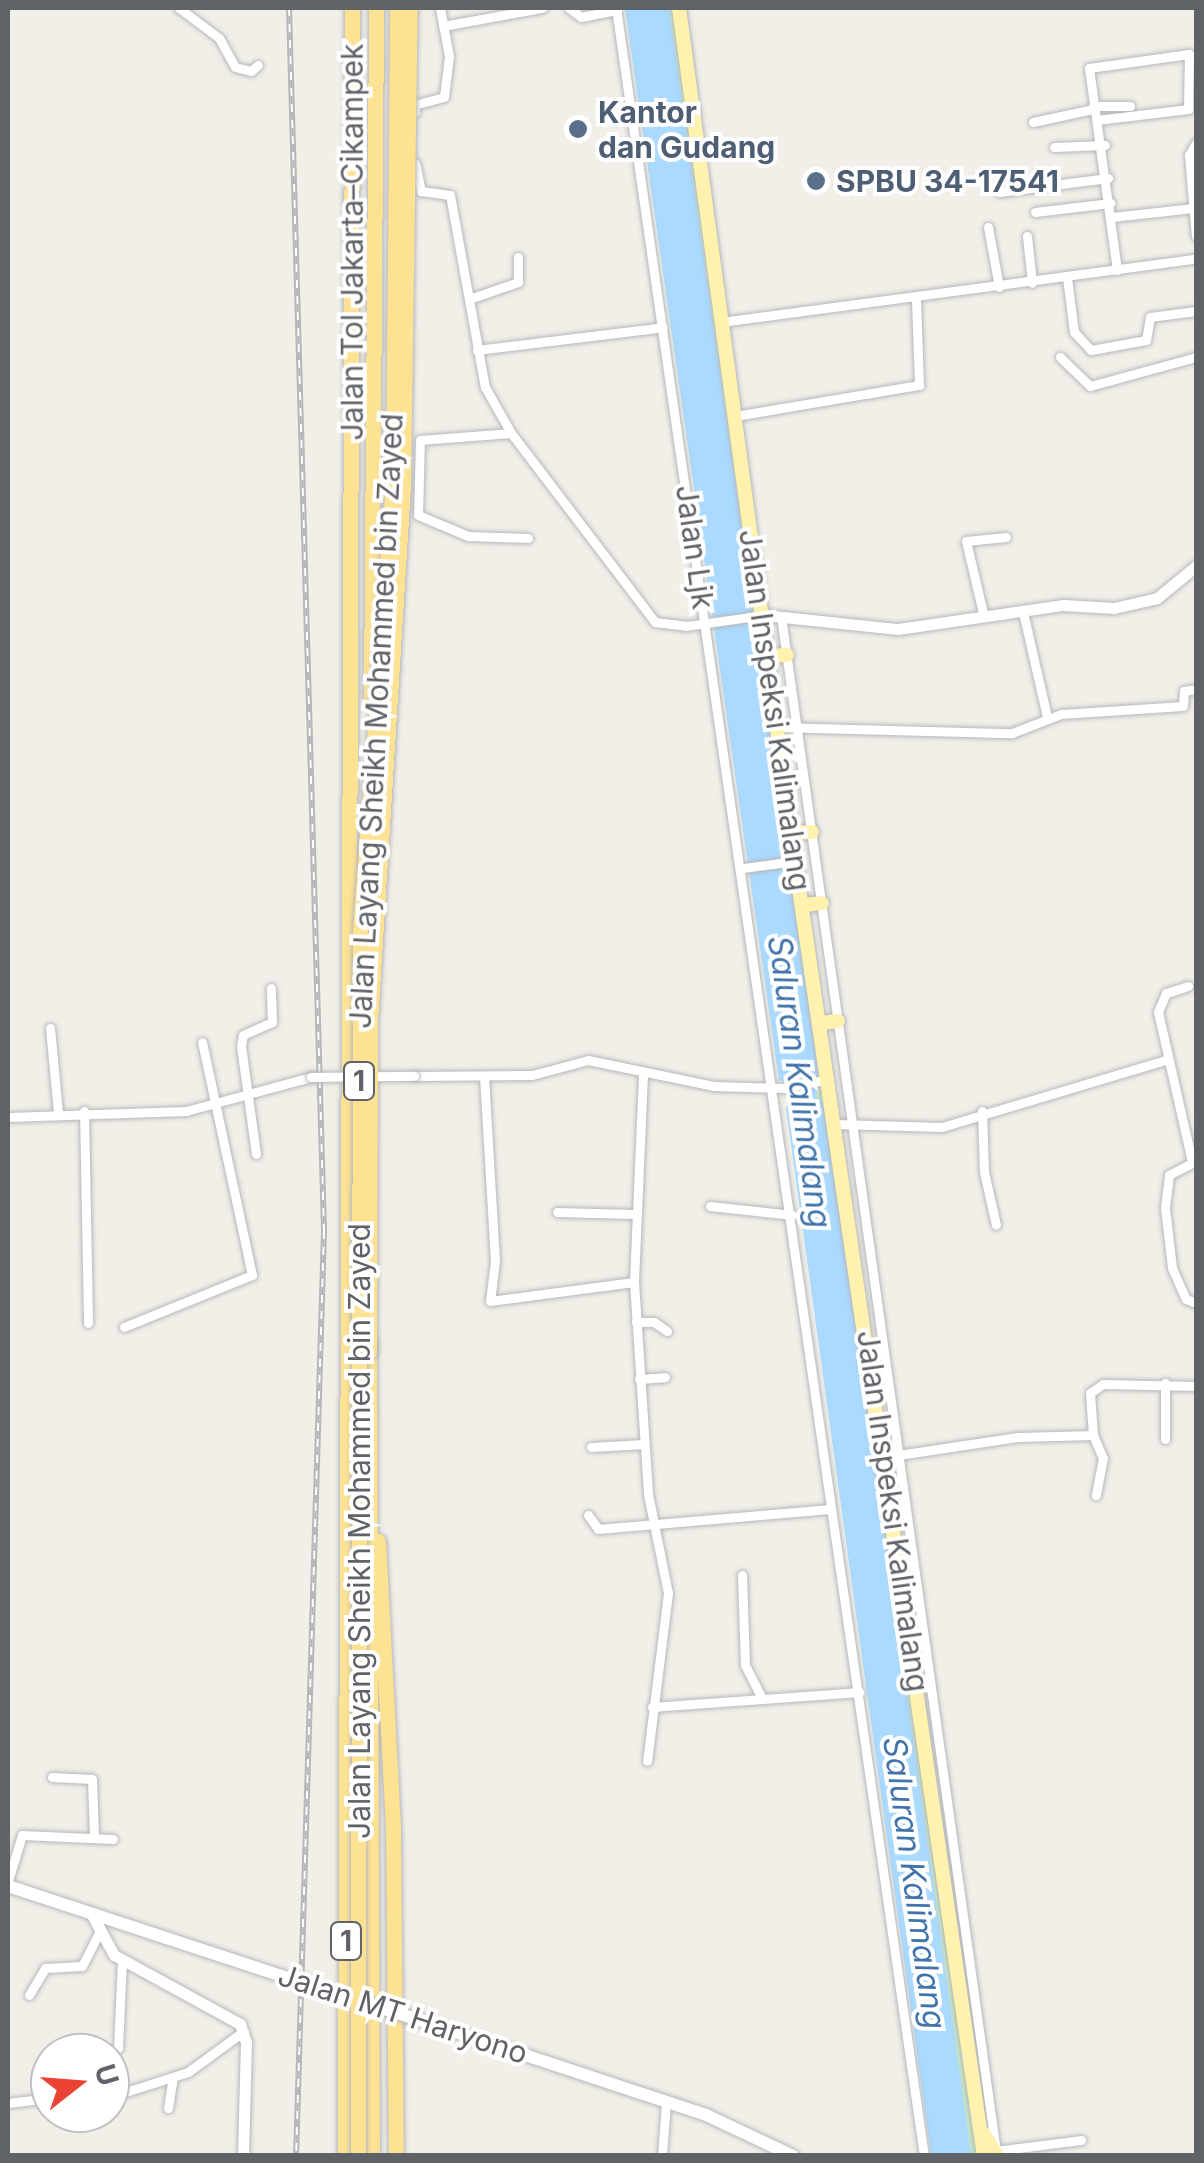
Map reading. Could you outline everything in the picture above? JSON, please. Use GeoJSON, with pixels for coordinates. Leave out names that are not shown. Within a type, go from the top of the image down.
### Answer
{"type":"FeatureCollection","features":[{"type":"Feature","properties":{"kind":"highway","name":"Jalan Tol Jakarta–Cikampek"},"geometry":{"type":"LineString","coordinates":[[345,2156],[352,8]]}},
{"type":"Feature","properties":{"kind":"highway","name":"Jalan Tol Jakarta–Cikampek"},"geometry":{"type":"LineString","coordinates":[[370,2156],[367,975],[376,8]]}},
{"type":"Feature","properties":{"kind":"highway","name":"Jalan Layang Sheikh Mohammed bin Zayed"},"geometry":{"type":"LineString","coordinates":[[358,2156],[360,931],[392,482],[397,8]]}},
{"type":"Feature","properties":{"kind":"highway","name":"Jalan Layang Sheikh Mohammed bin Zayed"},"geometry":{"type":"LineString","coordinates":[[370,2156],[370,1022],[404,485],[410,8]]}},
{"type":"Feature","properties":{"kind":"highway"},"geometry":{"type":"LineString","coordinates":[[370,1482],[386,1620],[396,2156]]}},
{"type":"Feature","properties":{"kind":"main road","name":"Jalan Inspeksi Kalimalang"},"geometry":{"type":"LineString","coordinates":[[679,8],[793,862],[804,905],[822,1023],[822,1081],[836,1124],[892,1456],[980,2124],[993,2154]]}},
{"type":"Feature","properties":{"kind":"main road"},"geometry":{"type":"LineString","coordinates":[[767,656],[787,655]]}},
{"type":"Feature","properties":{"kind":"main road"},"geometry":{"type":"LineString","coordinates":[[792,834],[812,832]]}},
{"type":"Feature","properties":{"kind":"main road"},"geometry":{"type":"LineString","coordinates":[[804,905],[822,903]]}},
{"type":"Feature","properties":{"kind":"main road"},"geometry":{"type":"LineString","coordinates":[[822,1023],[838,1021]]}},
{"type":"Feature","properties":{"kind":"main road","name":"Jalan MT Haryono"},"geometry":{"type":"LineString","coordinates":[[8,1883],[666,2102],[793,2156]]}},
{"type":"Feature","properties":{"kind":"street"},"geometry":{"type":"LineString","coordinates":[[179,8],[219,38],[235,67],[252,71],[258,65]]}},
{"type":"Feature","properties":{"kind":"street"},"geometry":{"type":"LineString","coordinates":[[440,8],[449,56],[444,97],[414,105],[415,174],[422,191],[450,195],[472,298],[478,350],[494,408],[645,613],[668,625],[710,624],[760,615],[898,629],[983,613],[1141,605],[1196,566]]}},
{"type":"Feature","properties":{"kind":"street"},"geometry":{"type":"LineString","coordinates":[[443,26],[542,8]]}},
{"type":"Feature","properties":{"kind":"street"},"geometry":{"type":"LineString","coordinates":[[569,8],[580,16],[616,9]]}},
{"type":"Feature","properties":{"kind":"street","name":"Jalan Ljk"},"geometry":{"type":"LineString","coordinates":[[616,9],[780,1088],[830,1508],[924,2156]]}},
{"type":"Feature","properties":{"kind":"street"},"geometry":{"type":"LineString","coordinates":[[1097,120],[1188,109],[1190,58],[1090,67],[1093,107],[1104,145],[1117,270]]}},
{"type":"Feature","properties":{"kind":"street"},"geometry":{"type":"LineString","coordinates":[[1033,122],[1093,107],[1130,106]]}},
{"type":"Feature","properties":{"kind":"street"},"geometry":{"type":"LineString","coordinates":[[1196,143],[1189,155],[1196,236]]}},
{"type":"Feature","properties":{"kind":"street"},"geometry":{"type":"LineString","coordinates":[[1054,148],[1104,145]]}},
{"type":"Feature","properties":{"kind":"street"},"geometry":{"type":"LineString","coordinates":[[999,192],[1108,178]]}},
{"type":"Feature","properties":{"kind":"street"},"geometry":{"type":"LineString","coordinates":[[1035,212],[1110,203]]}},
{"type":"Feature","properties":{"kind":"street"},"geometry":{"type":"LineString","coordinates":[[1112,217],[1194,208]]}},
{"type":"Feature","properties":{"kind":"street"},"geometry":{"type":"LineString","coordinates":[[988,227],[999,288]]}},
{"type":"Feature","properties":{"kind":"street"},"geometry":{"type":"LineString","coordinates":[[1027,236],[1032,283]]}},
{"type":"Feature","properties":{"kind":"street"},"geometry":{"type":"LineString","coordinates":[[472,298],[518,282],[518,257]]}},
{"type":"Feature","properties":{"kind":"street"},"geometry":{"type":"LineString","coordinates":[[722,322],[916,300],[1196,259]]}},
{"type":"Feature","properties":{"kind":"street"},"geometry":{"type":"LineString","coordinates":[[1067,278],[1076,338],[1091,350],[1146,340],[1150,317],[1196,311]]}},
{"type":"Feature","properties":{"kind":"street"},"geometry":{"type":"LineString","coordinates":[[734,416],[919,385],[916,300]]}},
{"type":"Feature","properties":{"kind":"street"},"geometry":{"type":"LineString","coordinates":[[478,350],[663,327]]}},
{"type":"Feature","properties":{"kind":"street"},"geometry":{"type":"LineString","coordinates":[[1060,357],[1083,384],[1098,386],[1196,357]]}},
{"type":"Feature","properties":{"kind":"street"},"geometry":{"type":"LineString","coordinates":[[510,434],[420,440],[418,515],[468,536],[528,538]]}},
{"type":"Feature","properties":{"kind":"street"},"geometry":{"type":"LineString","coordinates":[[983,613],[966,541],[1006,537]]}},
{"type":"Feature","properties":{"kind":"street"},"geometry":{"type":"LineString","coordinates":[[1022,612],[1047,717]]}},
{"type":"Feature","properties":{"kind":"street","name":"Jalan Inspeksi Kalimalang"},"geometry":{"type":"LineString","coordinates":[[782,616],[854,1126],[892,1456],[993,2154]]}},
{"type":"Feature","properties":{"kind":"street"},"geometry":{"type":"LineString","coordinates":[[776,727],[1012,733],[1047,717],[1183,706],[1184,691],[1196,688]]}},
{"type":"Feature","properties":{"kind":"street"},"geometry":{"type":"LineString","coordinates":[[746,868],[793,862]]}},
{"type":"Feature","properties":{"kind":"street"},"geometry":{"type":"LineString","coordinates":[[1188,986],[1159,1002],[1166,1060],[1194,1162],[1169,1175],[1165,1208],[1172,1268],[1186,1299],[1196,1303]]}},
{"type":"Feature","properties":{"kind":"street"},"geometry":{"type":"LineString","coordinates":[[256,1154],[243,1035],[272,1022],[270,988]]}},
{"type":"Feature","properties":{"kind":"street"},"geometry":{"type":"LineString","coordinates":[[50,1028],[58,1112]]}},
{"type":"Feature","properties":{"kind":"street"},"geometry":{"type":"LineString","coordinates":[[124,1327],[252,1274],[211,1105],[202,1042]]}},
{"type":"Feature","properties":{"kind":"street"},"geometry":{"type":"LineString","coordinates":[[8,1118],[211,1105],[310,1076],[532,1075],[588,1060],[643,1075],[780,1088],[822,1081]]}},
{"type":"Feature","properties":{"kind":"street"},"geometry":{"type":"LineString","coordinates":[[836,1124],[927,1130],[1166,1060]]}},
{"type":"Feature","properties":{"kind":"street"},"geometry":{"type":"LineString","coordinates":[[643,1075],[632,1214],[634,1282],[644,1444],[668,1593],[647,1761]]}},
{"type":"Feature","properties":{"kind":"street"},"geometry":{"type":"LineString","coordinates":[[484,1076],[495,1261],[490,1301],[634,1282]]}},
{"type":"Feature","properties":{"kind":"street"},"geometry":{"type":"LineString","coordinates":[[84,1111],[88,1323]]}},
{"type":"Feature","properties":{"kind":"street"},"geometry":{"type":"LineString","coordinates":[[982,1111],[984,1172],[996,1225]]}},
{"type":"Feature","properties":{"kind":"street"},"geometry":{"type":"LineString","coordinates":[[710,1206],[793,1215]]}},
{"type":"Feature","properties":{"kind":"street"},"geometry":{"type":"LineString","coordinates":[[557,1212],[632,1214]]}},
{"type":"Feature","properties":{"kind":"street"},"geometry":{"type":"LineString","coordinates":[[636,1322],[654,1322],[667,1331]]}},
{"type":"Feature","properties":{"kind":"street"},"geometry":{"type":"LineString","coordinates":[[640,1378],[665,1377]]}},
{"type":"Feature","properties":{"kind":"street"},"geometry":{"type":"LineString","coordinates":[[1096,1496],[1102,1458],[1093,1434],[1092,1390],[1114,1383],[1196,1386]]}},
{"type":"Feature","properties":{"kind":"street"},"geometry":{"type":"LineString","coordinates":[[1165,1383],[1165,1439]]}},
{"type":"Feature","properties":{"kind":"street"},"geometry":{"type":"LineString","coordinates":[[892,1456],[1018,1437],[1093,1434]]}},
{"type":"Feature","properties":{"kind":"street"},"geometry":{"type":"LineString","coordinates":[[591,1447],[644,1444]]}},
{"type":"Feature","properties":{"kind":"street"},"geometry":{"type":"LineString","coordinates":[[588,1515],[598,1529],[655,1527],[830,1508]]}},
{"type":"Feature","properties":{"kind":"street"},"geometry":{"type":"LineString","coordinates":[[742,1575],[746,1675],[762,1698]]}},
{"type":"Feature","properties":{"kind":"street"},"geometry":{"type":"LineString","coordinates":[[652,1708],[859,1692]]}},
{"type":"Feature","properties":{"kind":"street"},"geometry":{"type":"LineString","coordinates":[[52,1778],[92,1778],[94,1835]]}},
{"type":"Feature","properties":{"kind":"street"},"geometry":{"type":"LineString","coordinates":[[8,1883],[22,1835],[94,1835],[112,1839]]}},
{"type":"Feature","properties":{"kind":"street"},"geometry":{"type":"LineString","coordinates":[[91,1913],[98,1934],[122,1961],[232,2017],[244,2031],[243,2156]]}},
{"type":"Feature","properties":{"kind":"street"},"geometry":{"type":"LineString","coordinates":[[29,1995],[45,1968],[82,1966],[98,1934]]}},
{"type":"Feature","properties":{"kind":"street"},"geometry":{"type":"LineString","coordinates":[[119,2033],[122,1961]]}},
{"type":"Feature","properties":{"kind":"street"},"geometry":{"type":"LineString","coordinates":[[130,2091],[174,2078],[244,2031]]}},
{"type":"Feature","properties":{"kind":"street"},"geometry":{"type":"LineString","coordinates":[[168,2108],[174,2078]]}},
{"type":"Feature","properties":{"kind":"street"},"geometry":{"type":"LineString","coordinates":[[662,2156],[666,2102]]}},
{"type":"Feature","properties":{"kind":"street"},"geometry":{"type":"LineString","coordinates":[[993,2154],[1081,2140]]}},
{"type":"Feature","properties":{"kind":"green space"},"geometry":{"type":"Polygon","coordinates":[[[669,8],[679,8],[985,2155],[971,2155],[816,1096],[819,1076],[669,8]]]}},
{"type":"Feature","properties":{"kind":"water","name":"Saluran Kalimalang"},"geometry":{"type":"Polygon","coordinates":[[[625,8],[669,8],[819,1077],[816,1096],[825,1104],[971,2155],[931,2155],[786,1108],[790,1101],[787,1084],[779,1080],[625,8]]]}},
{"type":"Feature","properties":{"kind":"railway"},"geometry":{"type":"LineString","coordinates":[[289,8],[324,1231],[296,2156]]}},
{"type":"Feature","properties":{"kind":"place","name":"Kantor dan Gudang"},"geometry":{"type":"Point","coordinates":[578,129]}},
{"type":"Feature","properties":{"kind":"place","name":"SPBU 34-17541"},"geometry":{"type":"Point","coordinates":[816,181]}}]}
